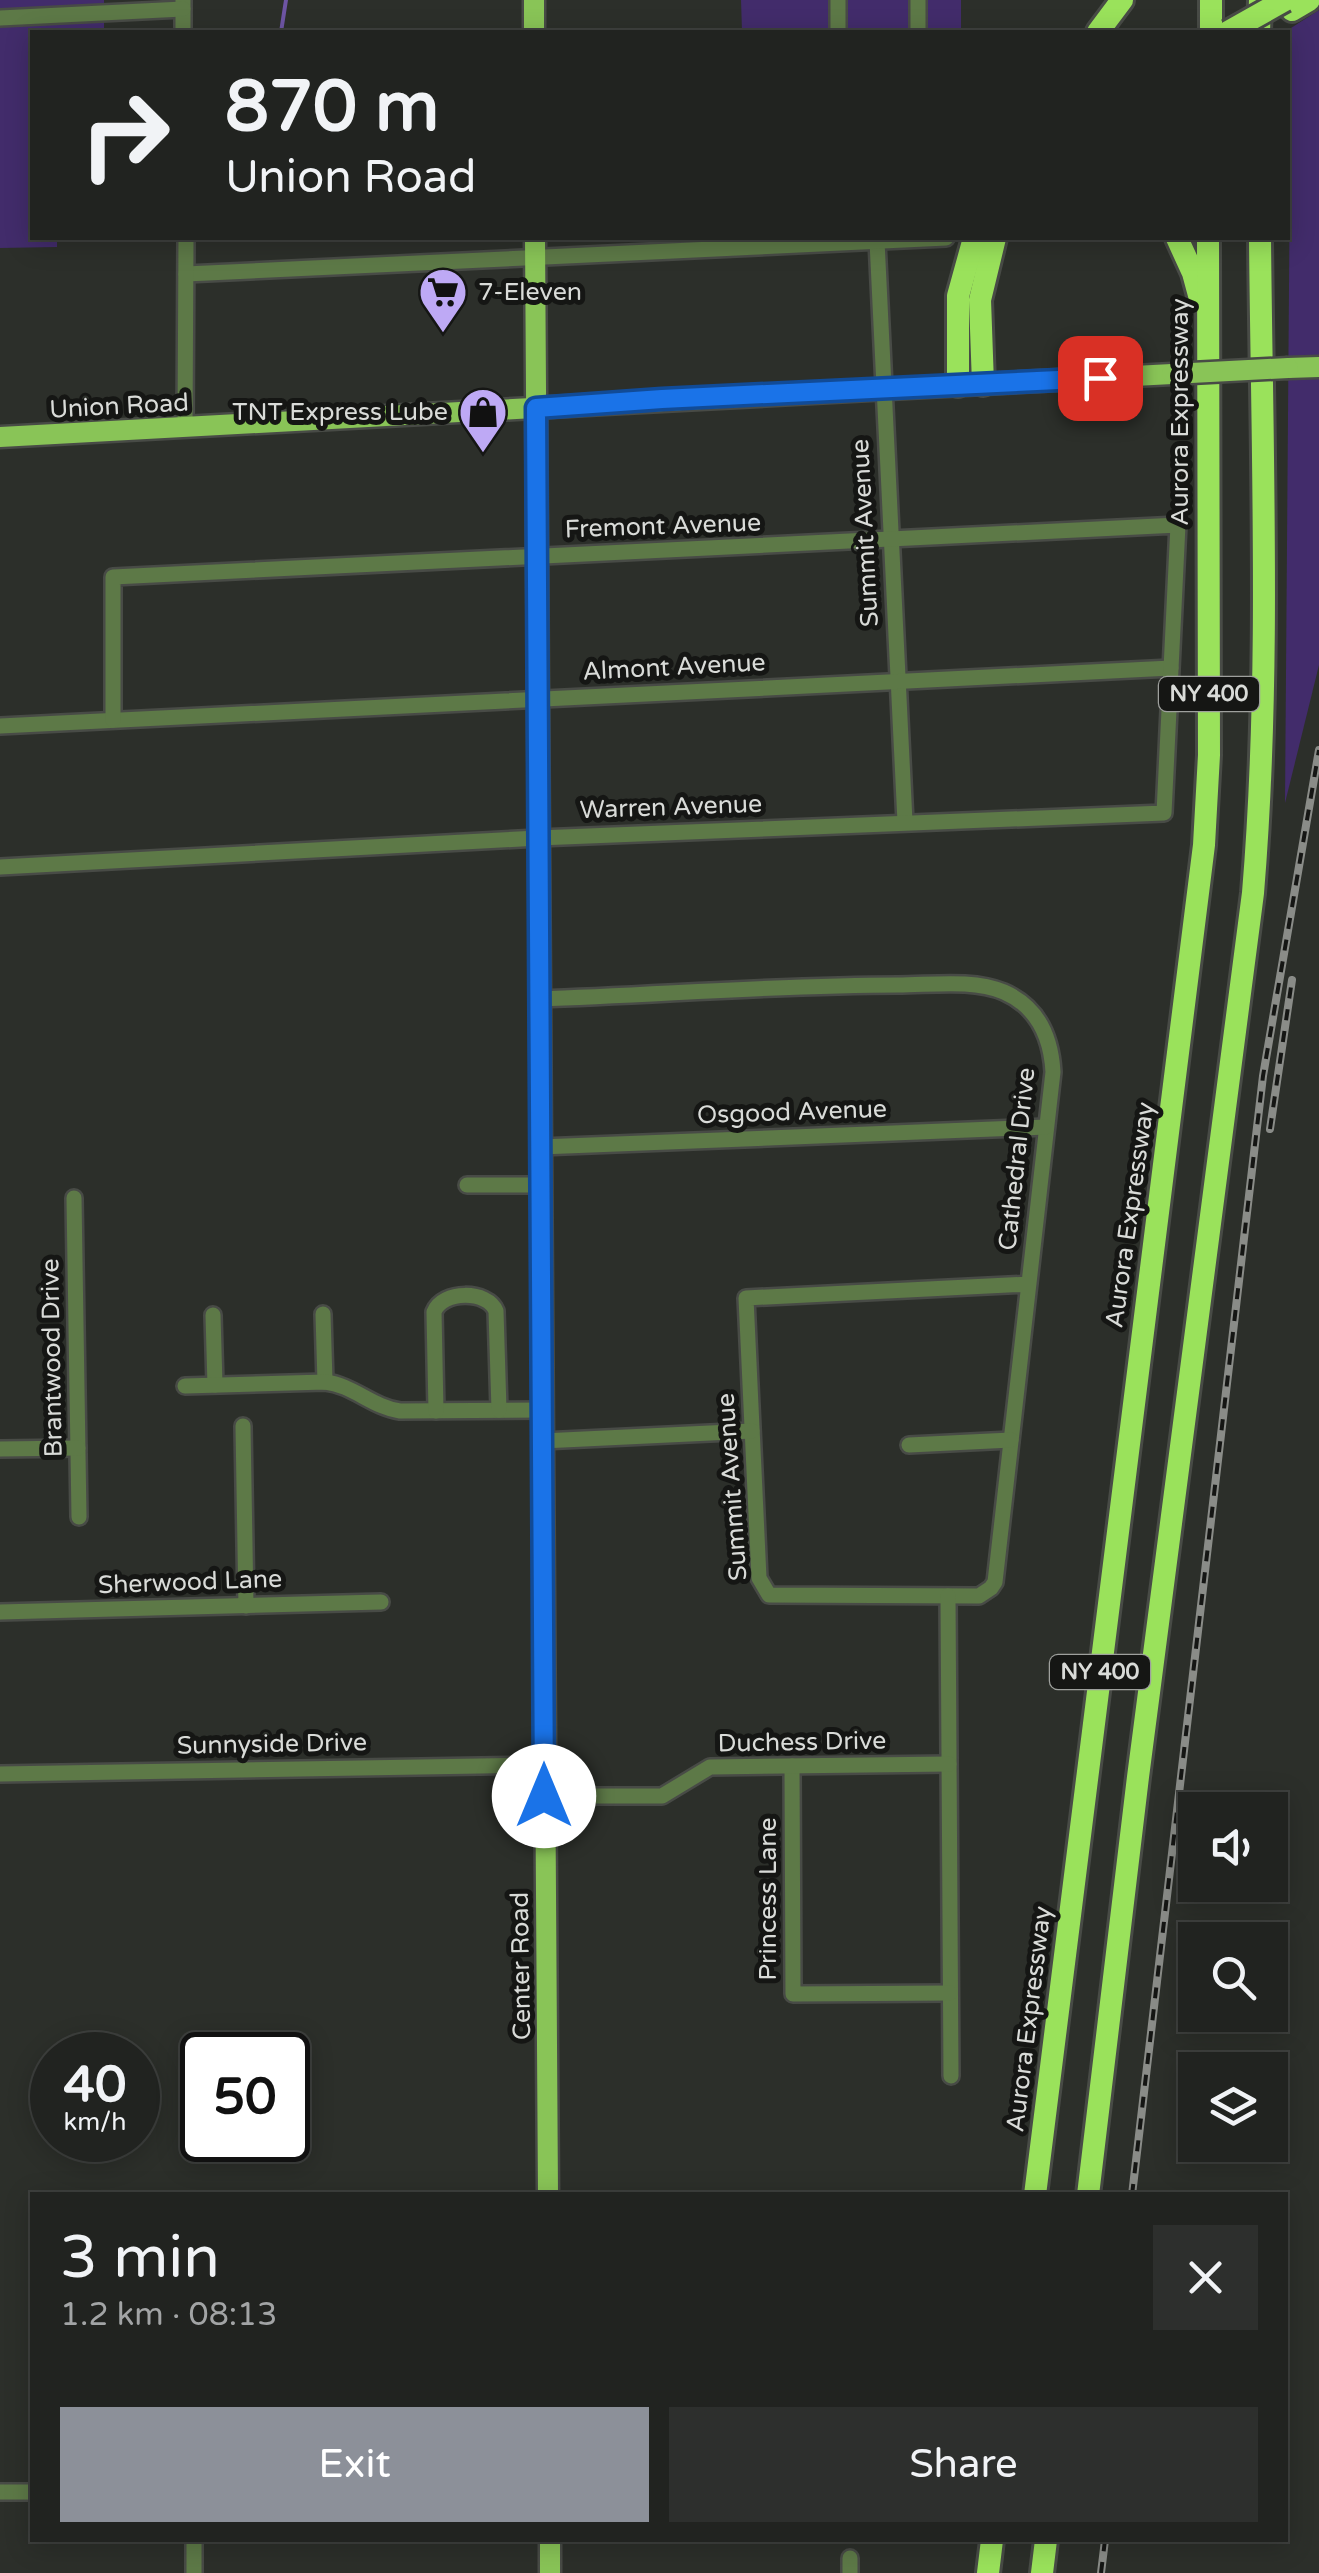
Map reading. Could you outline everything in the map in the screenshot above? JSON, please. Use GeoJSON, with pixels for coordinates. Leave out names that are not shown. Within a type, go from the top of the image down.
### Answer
{"type":"FeatureCollection","features":[{"type":"Feature","properties":{"kind":"highway"},"geometry":{"type":"LineString","coordinates":[[1100,30],[1122,0]]}},
{"type":"Feature","properties":{"kind":"highway"},"geometry":{"type":"LineString","coordinates":[[1210,30],[1211,0]]}},
{"type":"Feature","properties":{"kind":"highway"},"geometry":{"type":"LineString","coordinates":[[1256,30],[1260,0]]}},
{"type":"Feature","properties":{"kind":"highway"},"geometry":{"type":"LineString","coordinates":[[1259,30],[1295,3]]}},
{"type":"Feature","properties":{"kind":"highway"},"geometry":{"type":"LineString","coordinates":[[1233,30],[1295,3]]}},
{"type":"Feature","properties":{"kind":"highway"},"geometry":{"type":"LineString","coordinates":[[1178,240],[1193,273],[1208,326]]}},
{"type":"Feature","properties":{"kind":"highway","name":"Aurora Expressway"},"geometry":{"type":"LineString","coordinates":[[1035,2192],[1204,845],[1210,755],[1208,240]]}},
{"type":"Feature","properties":{"kind":"highway","name":"NY 400"},"geometry":{"type":"LineString","coordinates":[[1088,2192],[1252,894],[1260,804],[1260,240]]}},
{"type":"Feature","properties":{"kind":"highway"},"geometry":{"type":"LineString","coordinates":[[983,384],[980,300],[986,244]]}},
{"type":"Feature","properties":{"kind":"highway"},"geometry":{"type":"LineString","coordinates":[[958,385],[958,296],[986,244]]}},
{"type":"Feature","properties":{"kind":"highway"},"geometry":{"type":"LineString","coordinates":[[988,2573],[992,2542]]}},
{"type":"Feature","properties":{"kind":"highway"},"geometry":{"type":"LineString","coordinates":[[1042,2573],[1046,2542]]}},
{"type":"Feature","properties":{"kind":"main road"},"geometry":{"type":"LineString","coordinates":[[534,0],[534,30]]}},
{"type":"Feature","properties":{"kind":"main road","name":"Center Road"},"geometry":{"type":"LineString","coordinates":[[536,248],[548,2192]]}},
{"type":"Feature","properties":{"kind":"main road","name":"Union Road"},"geometry":{"type":"LineString","coordinates":[[0,437],[1319,367]]}},
{"type":"Feature","properties":{"kind":"main road"},"geometry":{"type":"LineString","coordinates":[[550,2542],[550,2573]]}},
{"type":"Feature","properties":{"kind":"street"},"geometry":{"type":"LineString","coordinates":[[838,0],[838,30]]}},
{"type":"Feature","properties":{"kind":"street"},"geometry":{"type":"LineString","coordinates":[[918,0],[918,30]]}},
{"type":"Feature","properties":{"kind":"street"},"geometry":{"type":"LineString","coordinates":[[0,18],[183,4],[183,30]]}},
{"type":"Feature","properties":{"kind":"street"},"geometry":{"type":"LineString","coordinates":[[185,428],[186,240]]}},
{"type":"Feature","properties":{"kind":"street"},"geometry":{"type":"LineString","coordinates":[[186,274],[536,248],[877,240]]}},
{"type":"Feature","properties":{"kind":"street","name":"Summit Avenue"},"geometry":{"type":"LineString","coordinates":[[877,240],[905,822]]}},
{"type":"Feature","properties":{"kind":"street","name":"Fremont Avenue"},"geometry":{"type":"LineString","coordinates":[[113,720],[113,577],[1178,525],[1171,668]]}},
{"type":"Feature","properties":{"kind":"street","name":"Almont Avenue"},"geometry":{"type":"LineString","coordinates":[[0,726],[1171,668]]}},
{"type":"Feature","properties":{"kind":"street","name":"Warren Avenue"},"geometry":{"type":"LineString","coordinates":[[0,866],[538,838],[1164,813],[1171,668]]}},
{"type":"Feature","properties":{"kind":"street","name":"Cathedral Drive"},"geometry":{"type":"LineString","coordinates":[[539,999],[856,985],[978,985],[1009,994],[1033,1013],[1050,1044],[1053,1072],[995,1582],[979,1596],[948,1596]]}},
{"type":"Feature","properties":{"kind":"street","name":"Osgood Avenue"},"geometry":{"type":"LineString","coordinates":[[540,1148],[1046,1127]]}},
{"type":"Feature","properties":{"kind":"street"},"geometry":{"type":"LineString","coordinates":[[467,1186],[541,1185]]}},
{"type":"Feature","properties":{"kind":"street","name":"Brantwood Drive"},"geometry":{"type":"LineString","coordinates":[[74,1198],[80,1518]]}},
{"type":"Feature","properties":{"kind":"street","name":"Summit Avenue"},"geometry":{"type":"LineString","coordinates":[[948,1596],[769,1594],[759,1578],[746,1298],[1029,1284]]}},
{"type":"Feature","properties":{"kind":"street"},"geometry":{"type":"LineString","coordinates":[[436,1411],[437,1303],[446,1298],[486,1297],[496,1311],[499,1410]]}},
{"type":"Feature","properties":{"kind":"street"},"geometry":{"type":"LineString","coordinates":[[214,1314],[215,1386]]}},
{"type":"Feature","properties":{"kind":"street"},"geometry":{"type":"LineString","coordinates":[[324,1314],[325,1382]]}},
{"type":"Feature","properties":{"kind":"street"},"geometry":{"type":"LineString","coordinates":[[185,1386],[325,1382],[338,1383],[382,1408],[542,1410]]}},
{"type":"Feature","properties":{"kind":"street"},"geometry":{"type":"LineString","coordinates":[[243,1426],[246,1606]]}},
{"type":"Feature","properties":{"kind":"street"},"geometry":{"type":"LineString","coordinates":[[542,1441],[752,1431]]}},
{"type":"Feature","properties":{"kind":"street"},"geometry":{"type":"LineString","coordinates":[[909,1446],[1011,1440]]}},
{"type":"Feature","properties":{"kind":"street"},"geometry":{"type":"LineString","coordinates":[[0,1450],[78,1448]]}},
{"type":"Feature","properties":{"kind":"street"},"geometry":{"type":"LineString","coordinates":[[948,1596],[951,2076]]}},
{"type":"Feature","properties":{"kind":"street","name":"Sherwood Lane"},"geometry":{"type":"LineString","coordinates":[[0,1612],[381,1602]]}},
{"type":"Feature","properties":{"kind":"street","name":"Duchess Drive"},"geometry":{"type":"LineString","coordinates":[[544,1796],[662,1796],[710,1767],[949,1764]]}},
{"type":"Feature","properties":{"kind":"street","name":"Sunnyside Drive"},"geometry":{"type":"LineString","coordinates":[[0,1774],[544,1765]]}},
{"type":"Feature","properties":{"kind":"street","name":"Princess Lane"},"geometry":{"type":"LineString","coordinates":[[792,1766],[793,1994],[950,1992]]}},
{"type":"Feature","properties":{"kind":"street"},"geometry":{"type":"LineString","coordinates":[[0,2492],[30,2492]]}},
{"type":"Feature","properties":{"kind":"street"},"geometry":{"type":"LineString","coordinates":[[194,2542],[194,2573]]}},
{"type":"Feature","properties":{"kind":"shaded area"},"geometry":{"type":"Polygon","coordinates":[[[0,0],[104,0],[104,30],[30,30],[30,240],[57,240],[57,247],[0,248],[0,0]]]}},
{"type":"Feature","properties":{"kind":"shaded area"},"geometry":{"type":"Polygon","coordinates":[[[741,0],[961,0],[961,30],[742,30],[741,0]]]}},
{"type":"Feature","properties":{"kind":"shaded area"},"geometry":{"type":"Polygon","coordinates":[[[1319,10],[1319,665],[1285,803],[1290,240],[1291,28],[1319,10]]]}},
{"type":"Feature","properties":{"kind":"waterway"},"geometry":{"type":"LineString","coordinates":[[281,30],[286,0]]}},
{"type":"Feature","properties":{"kind":"railway"},"geometry":{"type":"LineString","coordinates":[[1132,2192],[1263,1076],[1319,750]]}},
{"type":"Feature","properties":{"kind":"railway"},"geometry":{"type":"LineString","coordinates":[[1270,1129],[1292,980]]}},
{"type":"Feature","properties":{"kind":"railway"},"geometry":{"type":"LineString","coordinates":[[1101,2573],[1105,2542]]}},
{"type":"Feature","properties":{"kind":"place","name":"7-Eleven"},"geometry":{"type":"Point","coordinates":[443,334]}},
{"type":"Feature","properties":{"kind":"place","name":"TNT Express Lube"},"geometry":{"type":"Point","coordinates":[483,454]}},
{"type":"Feature","properties":{"kind":"route"},"geometry":{"type":"LineString","coordinates":[[544,1796],[536,408],[1100,378]]}}]}
